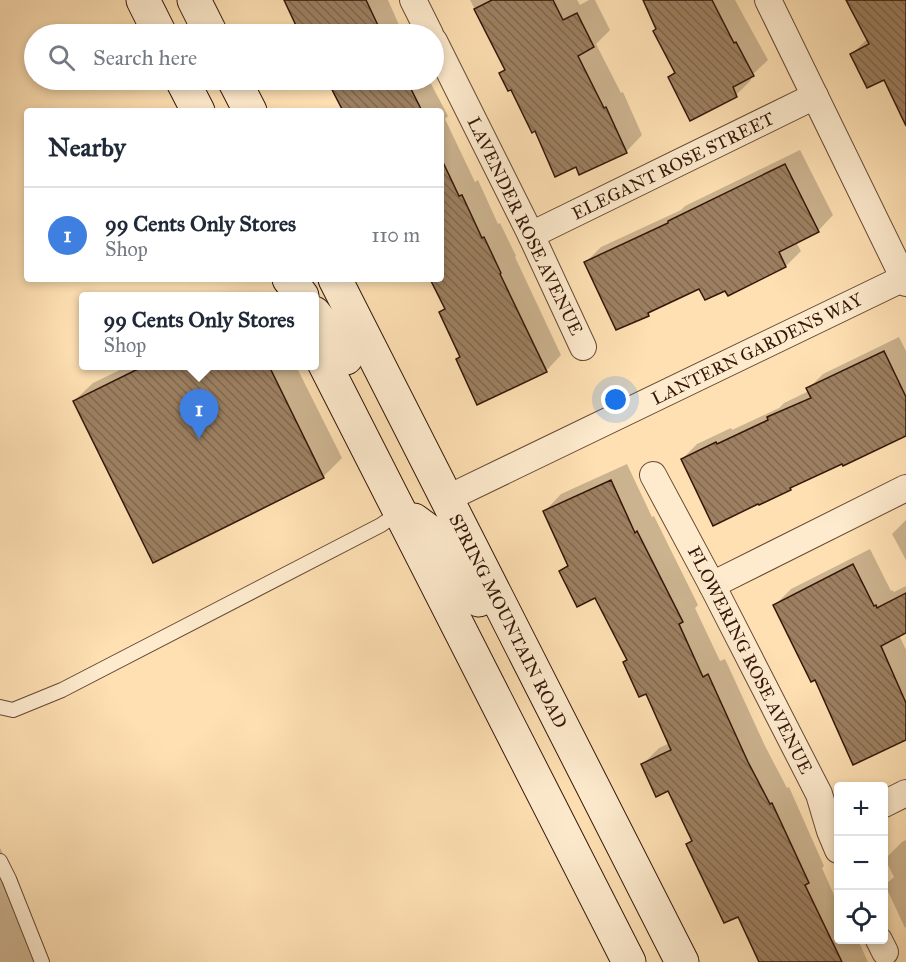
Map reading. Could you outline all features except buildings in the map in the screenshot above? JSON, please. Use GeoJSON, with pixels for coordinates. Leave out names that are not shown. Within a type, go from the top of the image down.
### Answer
{"type":"FeatureCollection","features":[{"type":"Feature","properties":{"kind":"main road"},"geometry":{"type":"LineString","coordinates":[[143,0],[155,24]]}},
{"type":"Feature","properties":{"kind":"main road"},"geometry":{"type":"LineString","coordinates":[[194,0],[206,24]]}},
{"type":"Feature","properties":{"kind":"main road"},"geometry":{"type":"LineString","coordinates":[[187,90],[196,108]]}},
{"type":"Feature","properties":{"kind":"main road"},"geometry":{"type":"LineString","coordinates":[[239,90],[248,108]]}},
{"type":"Feature","properties":{"kind":"main road","name":"SPRING MOUNTAIN ROAD"},"geometry":{"type":"LineString","coordinates":[[337,282],[682,962]]}},
{"type":"Feature","properties":{"kind":"main road"},"geometry":{"type":"LineString","coordinates":[[319,318],[339,345],[400,461],[416,486],[428,494],[446,499]]}},
{"type":"Feature","properties":{"kind":"main road"},"geometry":{"type":"LineString","coordinates":[[319,351],[629,962]]}},
{"type":"Feature","properties":{"kind":"main road"},"geometry":{"type":"LineString","coordinates":[[400,512],[411,517],[433,534],[545,691]]}},
{"type":"Feature","properties":{"kind":"street"},"geometry":{"type":"LineString","coordinates":[[413,0],[425,24]]}},
{"type":"Feature","properties":{"kind":"street"},"geometry":{"type":"LineString","coordinates":[[768,0],[905,279]]}},
{"type":"Feature","properties":{"kind":"street","name":"LAVENDER ROSE AVENUE"},"geometry":{"type":"LineString","coordinates":[[444,61],[583,347]]}},
{"type":"Feature","properties":{"kind":"street","name":"ELEGANT ROSE STREET"},"geometry":{"type":"LineString","coordinates":[[531,236],[815,96]]}},
{"type":"Feature","properties":{"kind":"street","name":"LANTERN GARDENS WAY"},"geometry":{"type":"LineString","coordinates":[[446,499],[905,279]]}},
{"type":"Feature","properties":{"kind":"street","name":"FLOWERING ROSE AVENUE"},"geometry":{"type":"LineString","coordinates":[[653,474],[819,794],[834,831]]}},
{"type":"Feature","properties":{"kind":"street"},"geometry":{"type":"LineString","coordinates":[[712,585],[906,488]]}},
{"type":"Feature","properties":{"kind":"street"},"geometry":{"type":"LineString","coordinates":[[888,802],[906,793]]}},
{"type":"Feature","properties":{"kind":"lane"},"geometry":{"type":"LineString","coordinates":[[0,707],[13,710],[62,690],[381,525],[400,512]]}},
{"type":"Feature","properties":{"kind":"lane"},"geometry":{"type":"LineString","coordinates":[[0,861],[42,962]]}},
{"type":"Feature","properties":{"kind":"place","name":"99 Cents Only Stores"},"geometry":{"type":"Point","coordinates":[199,439]}}]}
